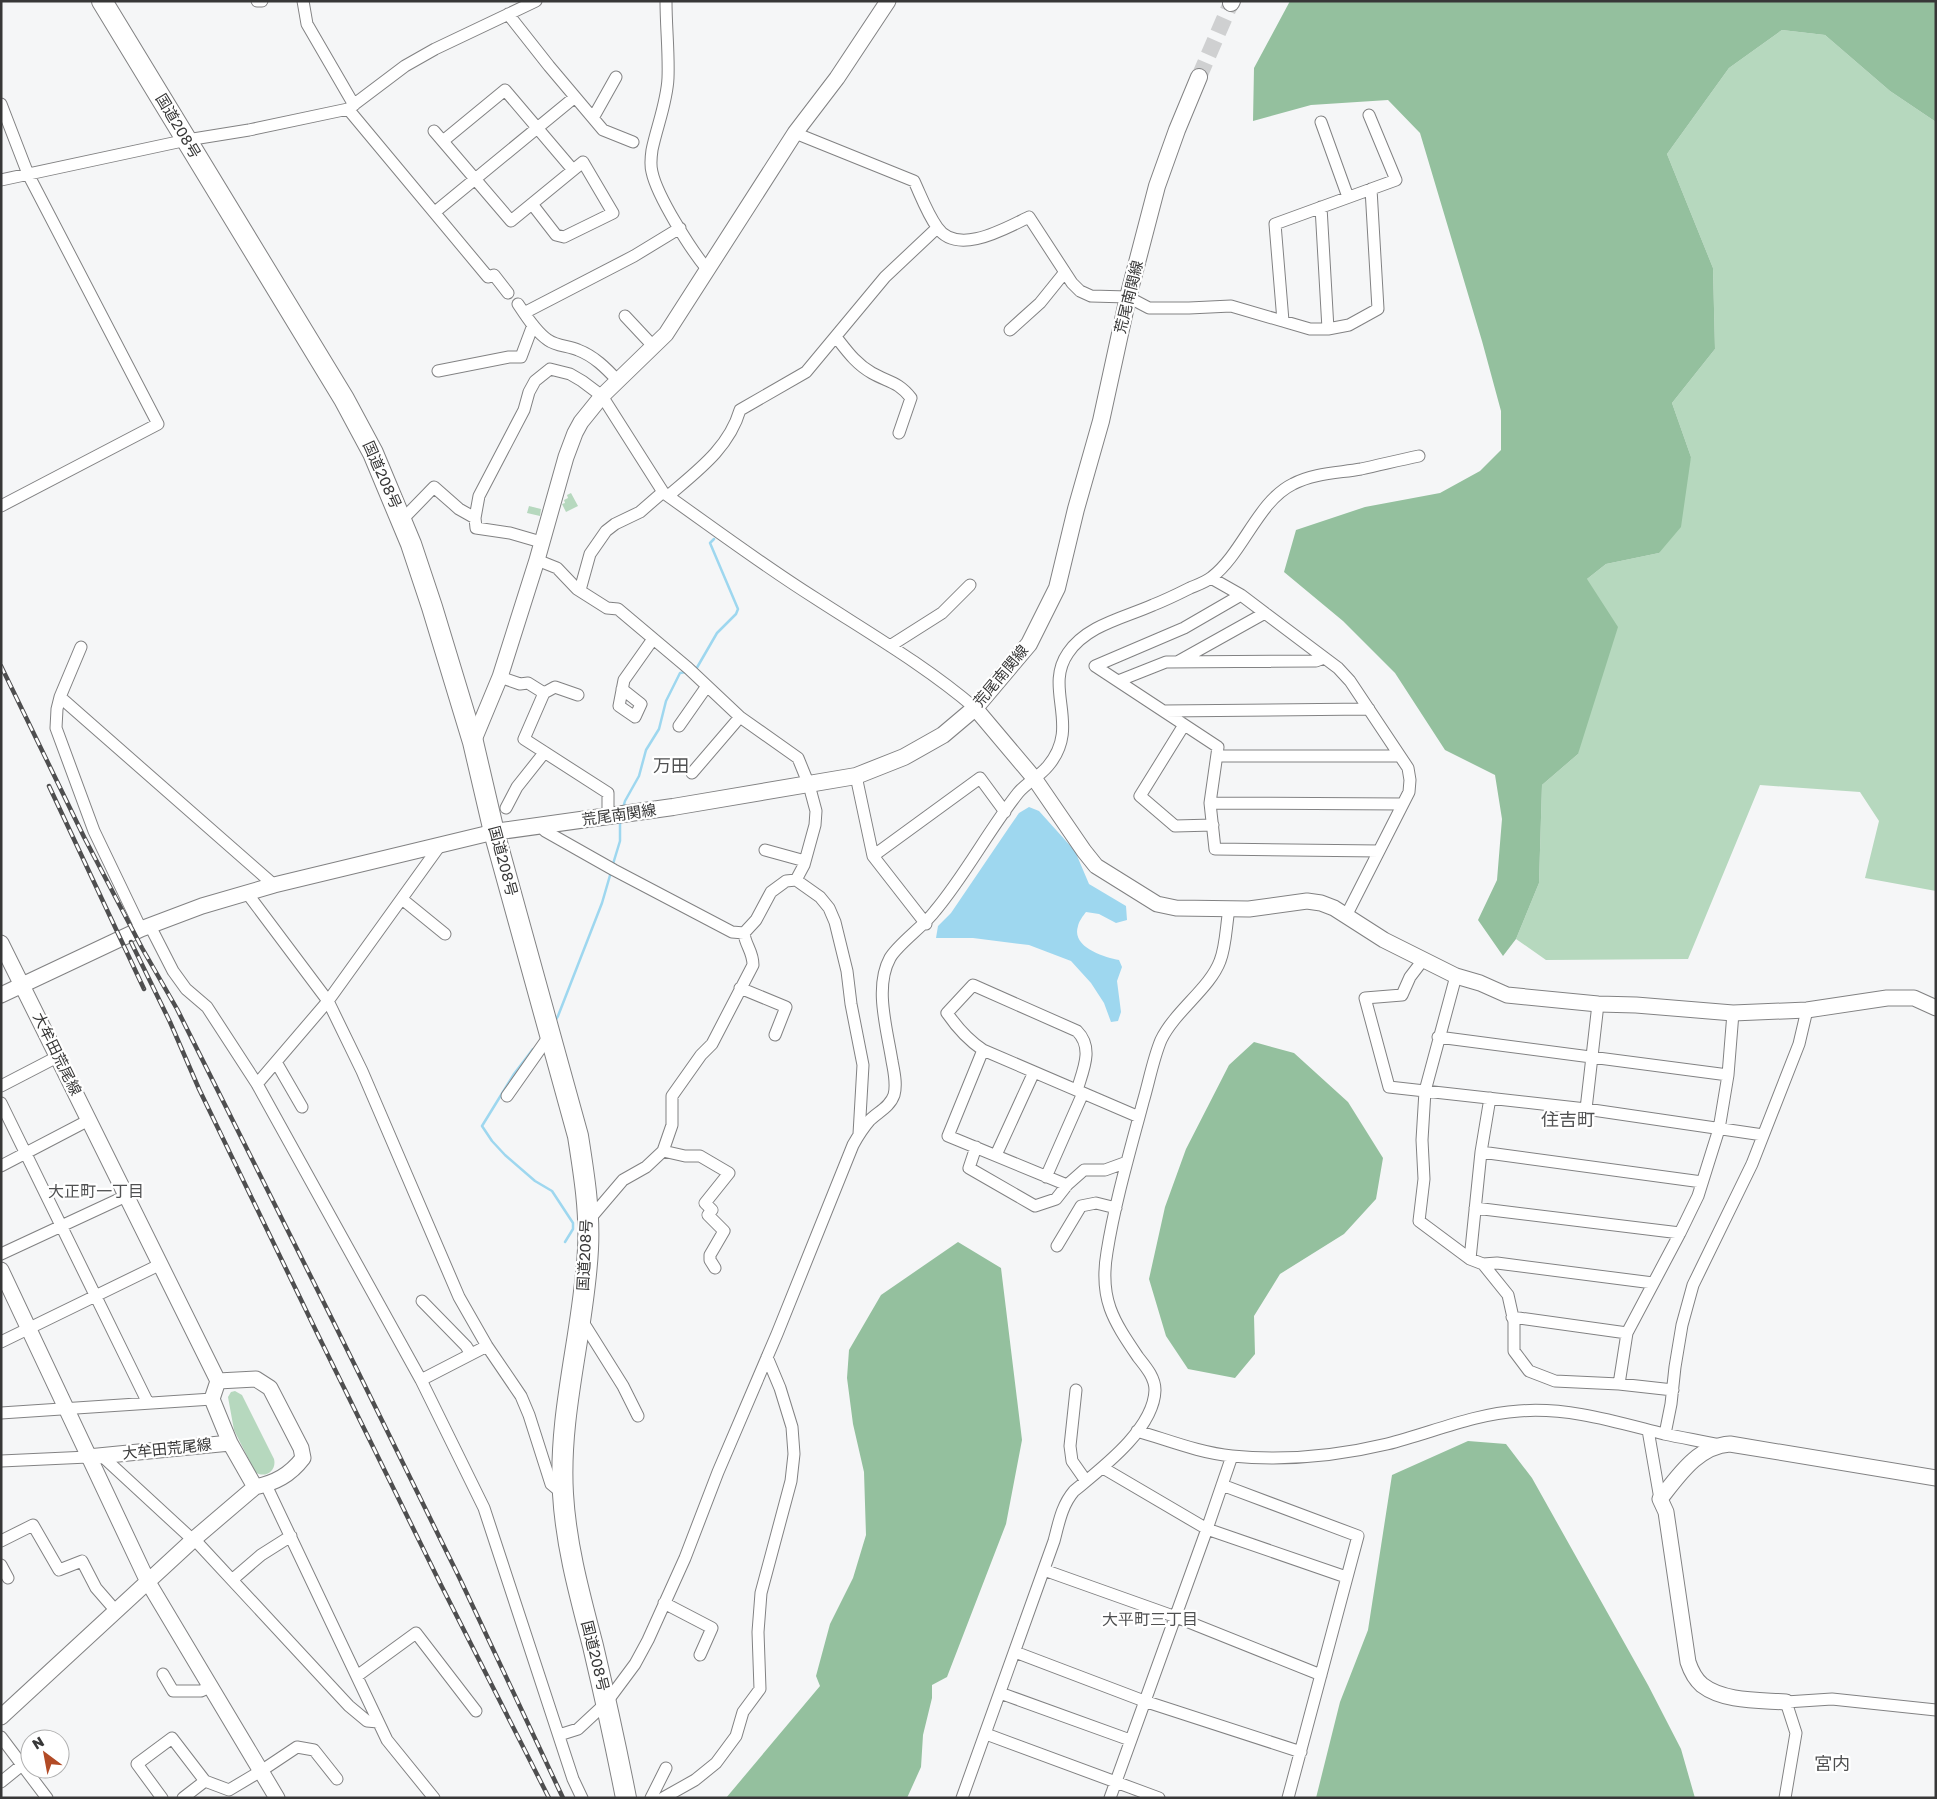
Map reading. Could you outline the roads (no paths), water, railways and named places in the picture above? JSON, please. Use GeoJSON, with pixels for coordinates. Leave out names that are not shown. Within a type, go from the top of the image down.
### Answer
{"type":"FeatureCollection","features":[{"type":"Feature","properties":{"kind":"highway","name":"国道208号"},"geometry":{"type":"LineString","coordinates":[[102,1],[344,399],[373,453],[401,521],[432,607],[473,742],[494,832],[578,1136],[585,1182],[588,1214],[588,1249],[581,1319],[563,1454],[563,1494],[570,1554],[606,1703],[626,1798]]}},
{"type":"Feature","properties":{"kind":"main road","name":"荒尾南関線"},"geometry":{"type":"LineString","coordinates":[[494,832],[809,785],[856,776],[904,757],[943,735],[975,708],[1029,644],[1057,588],[1076,509],[1101,421],[1128,296],[1157,186],[1199,77]]}},
{"type":"Feature","properties":{"kind":"street"},"geometry":{"type":"LineString","coordinates":[[257,1],[262,1]]}},
{"type":"Feature","properties":{"kind":"street"},"geometry":{"type":"LineString","coordinates":[[303,1],[307,24],[351,107],[488,277],[494,275],[508,293]]}},
{"type":"Feature","properties":{"kind":"street"},"geometry":{"type":"LineString","coordinates":[[1,180],[187,140],[249,130],[351,107],[405,66],[435,49],[536,1]]}},
{"type":"Feature","properties":{"kind":"street"},"geometry":{"type":"LineString","coordinates":[[666,1],[668,79],[651,162],[656,185],[698,258],[707,269]]}},
{"type":"Feature","properties":{"kind":"street"},"geometry":{"type":"LineString","coordinates":[[473,742],[500,677],[580,422],[602,396],[654,348],[669,329],[795,133],[837,78],[888,1]]}},
{"type":"Feature","properties":{"kind":"street"},"geometry":{"type":"LineString","coordinates":[[508,14],[603,130],[633,142]]}},
{"type":"Feature","properties":{"kind":"street"},"geometry":{"type":"LineString","coordinates":[[593,118],[616,77]]}},
{"type":"Feature","properties":{"kind":"street"},"geometry":{"type":"LineString","coordinates":[[443,141],[505,90],[573,170]]}},
{"type":"Feature","properties":{"kind":"street"},"geometry":{"type":"LineString","coordinates":[[435,212],[575,97]]}},
{"type":"Feature","properties":{"kind":"street"},"geometry":{"type":"LineString","coordinates":[[1,104],[28,174],[158,424],[1,506]]}},
{"type":"Feature","properties":{"kind":"street"},"geometry":{"type":"LineString","coordinates":[[1283,321],[1275,224],[1396,180],[1369,115]]}},
{"type":"Feature","properties":{"kind":"street"},"geometry":{"type":"LineString","coordinates":[[1321,122],[1348,197]]}},
{"type":"Feature","properties":{"kind":"street"},"geometry":{"type":"LineString","coordinates":[[434,131],[511,222],[532,204],[583,162],[613,213],[564,237],[556,234],[532,204]]}},
{"type":"Feature","properties":{"kind":"street"},"geometry":{"type":"LineString","coordinates":[[795,133],[914,181],[937,228],[949,237],[967,240],[984,238],[1029,217],[1065,272],[1080,291],[1091,296],[1128,296],[1149,308],[1231,306],[1310,329],[1328,329],[1349,325],[1378,310],[1371,188]]}},
{"type":"Feature","properties":{"kind":"street"},"geometry":{"type":"LineString","coordinates":[[1322,207],[1328,329]]}},
{"type":"Feature","properties":{"kind":"street"},"geometry":{"type":"LineString","coordinates":[[618,381],[604,365],[591,356],[549,341],[520,308],[634,256],[680,228]]}},
{"type":"Feature","properties":{"kind":"street"},"geometry":{"type":"LineString","coordinates":[[580,590],[590,554],[596,543],[615,524],[640,512],[707,463],[736,425],[740,410],[806,372],[885,277],[937,228]]}},
{"type":"Feature","properties":{"kind":"street"},"geometry":{"type":"LineString","coordinates":[[1010,330],[1040,303],[1065,272]]}},
{"type":"Feature","properties":{"kind":"street"},"geometry":{"type":"LineString","coordinates":[[624,316],[654,348]]}},
{"type":"Feature","properties":{"kind":"street"},"geometry":{"type":"LineString","coordinates":[[438,371],[508,357],[521,357],[533,325]]}},
{"type":"Feature","properties":{"kind":"street"},"geometry":{"type":"LineString","coordinates":[[836,337],[852,359],[872,373],[903,388],[910,398],[899,433]]}},
{"type":"Feature","properties":{"kind":"street"},"geometry":{"type":"LineString","coordinates":[[541,542],[510,533],[476,528],[475,518],[479,496],[524,410],[535,381],[550,369],[570,374],[602,396],[665,494],[812,597],[890,646],[962,696],[975,708],[1034,778],[1096,866],[1158,904],[1176,908],[1249,910],[1307,901],[1321,902],[1334,908],[1384,940],[1423,960],[1456,976],[1480,983],[1507,995],[1598,1004],[1636,1005],[1733,1013],[1783,1013],[1887,998],[1914,998],[1936,1008]]}},
{"type":"Feature","properties":{"kind":"street"},"geometry":{"type":"LineString","coordinates":[[559,1735],[578,1729],[606,1703],[639,1656],[686,1558],[718,1472],[859,1134],[888,1105],[894,1096],[895,1080],[882,990],[884,975],[891,957],[926,924],[949,894],[1019,791],[1047,768],[1058,751],[1063,733],[1063,714],[1058,680],[1062,662],[1070,650],[1083,637],[1114,620],[1153,605],[1212,578],[1239,549],[1252,526],[1277,496],[1291,485],[1317,475],[1386,464],[1419,456]]}},
{"type":"Feature","properties":{"kind":"street"},"geometry":{"type":"LineString","coordinates":[[401,521],[434,486],[458,509],[475,518]]}},
{"type":"Feature","properties":{"kind":"street"},"geometry":{"type":"LineString","coordinates":[[537,560],[557,568],[580,590],[607,608],[618,609],[740,717],[798,758],[809,785],[816,811],[815,825],[805,861],[796,880]]}},
{"type":"Feature","properties":{"kind":"street"},"geometry":{"type":"LineString","coordinates":[[1212,578],[1241,595],[1338,668],[1350,681],[1408,768],[1409,792],[1346,916]]}},
{"type":"Feature","properties":{"kind":"street"},"geometry":{"type":"LineString","coordinates":[[890,646],[942,613],[970,586]]}},
{"type":"Feature","properties":{"kind":"street"},"geometry":{"type":"LineString","coordinates":[[1241,595],[1184,628],[1094,666],[1218,747],[1210,803],[1215,849],[1379,851]]}},
{"type":"Feature","properties":{"kind":"street"},"geometry":{"type":"LineString","coordinates":[[1177,662],[1265,613]]}},
{"type":"Feature","properties":{"kind":"street"},"geometry":{"type":"LineString","coordinates":[[622,689],[624,680],[653,639]]}},
{"type":"Feature","properties":{"kind":"street"},"geometry":{"type":"LineString","coordinates":[[81,647],[60,697],[56,728],[94,832],[146,928],[173,971],[186,989],[206,1007],[257,1084],[421,1380],[484,1508],[573,1779],[582,1798]]}},
{"type":"Feature","properties":{"kind":"street"},"geometry":{"type":"LineString","coordinates":[[1118,681],[1166,662],[1316,662],[1324,658]]}},
{"type":"Feature","properties":{"kind":"street"},"geometry":{"type":"LineString","coordinates":[[500,677],[520,684],[528,683],[544,693]]}},
{"type":"Feature","properties":{"kind":"street"},"geometry":{"type":"LineString","coordinates":[[679,726],[706,686]]}},
{"type":"Feature","properties":{"kind":"street"},"geometry":{"type":"LineString","coordinates":[[578,695],[555,688],[544,693],[524,739],[608,794],[608,816]]}},
{"type":"Feature","properties":{"kind":"street"},"geometry":{"type":"LineString","coordinates":[[60,697],[274,885]]}},
{"type":"Feature","properties":{"kind":"street"},"geometry":{"type":"LineString","coordinates":[[1164,711],[1369,709]]}},
{"type":"Feature","properties":{"kind":"street"},"geometry":{"type":"LineString","coordinates":[[692,773],[740,717]]}},
{"type":"Feature","properties":{"kind":"street"},"geometry":{"type":"LineString","coordinates":[[1184,725],[1140,796],[1175,826],[1213,825]]}},
{"type":"Feature","properties":{"kind":"street"},"geometry":{"type":"LineString","coordinates":[[506,808],[518,787],[544,753]]}},
{"type":"Feature","properties":{"kind":"street"},"geometry":{"type":"LineString","coordinates":[[1217,756],[1400,756]]}},
{"type":"Feature","properties":{"kind":"street"},"geometry":{"type":"LineString","coordinates":[[856,776],[873,856],[926,924]]}},
{"type":"Feature","properties":{"kind":"street"},"geometry":{"type":"LineString","coordinates":[[873,856],[980,778],[1005,812]]}},
{"type":"Feature","properties":{"kind":"street"},"geometry":{"type":"LineString","coordinates":[[1210,803],[1403,804]]}},
{"type":"Feature","properties":{"kind":"street"},"geometry":{"type":"LineString","coordinates":[[546,825],[545,831],[614,870],[732,932],[744,933]]}},
{"type":"Feature","properties":{"kind":"street"},"geometry":{"type":"LineString","coordinates":[[1,995],[146,928],[202,906],[274,885],[494,832]]}},
{"type":"Feature","properties":{"kind":"street"},"geometry":{"type":"LineString","coordinates":[[257,1084],[328,1001],[441,844]]}},
{"type":"Feature","properties":{"kind":"street"},"geometry":{"type":"LineString","coordinates":[[765,850],[805,861]]}},
{"type":"Feature","properties":{"kind":"street"},"geometry":{"type":"LineString","coordinates":[[588,1214],[594,1214],[622,1180],[646,1167],[663,1151],[672,1125],[672,1096],[712,1044],[753,965],[753,956],[744,940],[744,933],[756,920],[771,892],[786,881],[796,880],[820,897],[829,908],[842,947],[848,971],[851,1004],[863,1065],[859,1134]]}},
{"type":"Feature","properties":{"kind":"street"},"geometry":{"type":"LineString","coordinates":[[247,893],[328,1001],[362,1071],[459,1297],[521,1396],[551,1484],[563,1494]]}},
{"type":"Feature","properties":{"kind":"street"},"geometry":{"type":"LineString","coordinates":[[402,899],[446,934]]}},
{"type":"Feature","properties":{"kind":"street"},"geometry":{"type":"LineString","coordinates":[[962,1798],[1044,1570],[1062,1510],[1068,1498],[1123,1449],[1137,1431],[1154,1399],[1155,1388],[1152,1375],[1118,1328],[1109,1309],[1105,1290],[1107,1254],[1127,1162],[1161,1040],[1179,1012],[1208,980],[1220,962],[1229,909]]}},
{"type":"Feature","properties":{"kind":"street","name":"大牟田荒尾線"},"geometry":{"type":"LineString","coordinates":[[1,943],[23,984],[57,1057],[218,1381]]}},
{"type":"Feature","properties":{"kind":"street"},"geometry":{"type":"LineString","coordinates":[[1423,960],[1410,977],[1402,995],[1365,998],[1389,1088],[1586,1109],[1763,1135]]}},
{"type":"Feature","properties":{"kind":"street"},"geometry":{"type":"LineString","coordinates":[[1456,976],[1424,1091],[1422,1140],[1424,1179],[1419,1221],[1470,1259],[1483,1264],[1497,1263],[1653,1283]]}},
{"type":"Feature","properties":{"kind":"street"},"geometry":{"type":"LineString","coordinates":[[1046,1177],[1080,1092],[1086,1061],[1086,1044],[1083,1037],[1077,1031],[973,984],[947,1014],[969,1041],[983,1050],[1080,1092],[1139,1117]]}},
{"type":"Feature","properties":{"kind":"street"},"geometry":{"type":"LineString","coordinates":[[740,988],[786,1007],[775,1035]]}},
{"type":"Feature","properties":{"kind":"street"},"geometry":{"type":"LineString","coordinates":[[1586,1109],[1598,1004]]}},
{"type":"Feature","properties":{"kind":"street"},"geometry":{"type":"LineString","coordinates":[[1665,1434],[1682,1326],[1693,1284],[1752,1164],[1799,1044],[1807,1010]]}},
{"type":"Feature","properties":{"kind":"street"},"geometry":{"type":"LineString","coordinates":[[1619,1384],[1627,1333],[1698,1196],[1719,1129],[1728,1075],[1733,1013]]}},
{"type":"Feature","properties":{"kind":"street"},"geometry":{"type":"LineString","coordinates":[[507,1096],[545,1042],[552,1037]]}},
{"type":"Feature","properties":{"kind":"street"},"geometry":{"type":"LineString","coordinates":[[1438,1038],[1728,1075]]}},
{"type":"Feature","properties":{"kind":"street"},"geometry":{"type":"LineString","coordinates":[[983,1050],[948,1136],[1067,1185]]}},
{"type":"Feature","properties":{"kind":"street"},"geometry":{"type":"LineString","coordinates":[[1,1086],[57,1057]]}},
{"type":"Feature","properties":{"kind":"street"},"geometry":{"type":"LineString","coordinates":[[276,1062],[302,1107]]}},
{"type":"Feature","properties":{"kind":"street"},"geometry":{"type":"LineString","coordinates":[[996,1155],[1034,1072]]}},
{"type":"Feature","properties":{"kind":"street"},"geometry":{"type":"LineString","coordinates":[[1470,1259],[1490,1098]]}},
{"type":"Feature","properties":{"kind":"street"},"geometry":{"type":"LineString","coordinates":[[1,1103],[148,1403]]}},
{"type":"Feature","properties":{"kind":"street"},"geometry":{"type":"LineString","coordinates":[[1,1166],[89,1120]]}},
{"type":"Feature","properties":{"kind":"street"},"geometry":{"type":"LineString","coordinates":[[976,1147],[969,1168],[1036,1206],[1056,1199],[1067,1185],[1084,1170],[1105,1170],[1127,1162]]}},
{"type":"Feature","properties":{"kind":"street"},"geometry":{"type":"LineString","coordinates":[[663,1151],[685,1156],[700,1156],[729,1172],[705,1203],[712,1210],[708,1216],[724,1231],[710,1255],[710,1260],[715,1268]]}},
{"type":"Feature","properties":{"kind":"street"},"geometry":{"type":"LineString","coordinates":[[1482,1152],[1702,1182]]}},
{"type":"Feature","properties":{"kind":"street"},"geometry":{"type":"LineString","coordinates":[[1,1254],[126,1196]]}},
{"type":"Feature","properties":{"kind":"street"},"geometry":{"type":"LineString","coordinates":[[1057,1246],[1082,1206],[1096,1203],[1116,1208]]}},
{"type":"Feature","properties":{"kind":"street"},"geometry":{"type":"LineString","coordinates":[[1475,1208],[1680,1233]]}},
{"type":"Feature","properties":{"kind":"street"},"geometry":{"type":"LineString","coordinates":[[1,1342],[159,1264]]}},
{"type":"Feature","properties":{"kind":"street"},"geometry":{"type":"LineString","coordinates":[[1483,1264],[1508,1295],[1514,1322],[1514,1351],[1529,1371],[1555,1381],[1619,1384],[1673,1390]]}},
{"type":"Feature","properties":{"kind":"street"},"geometry":{"type":"LineString","coordinates":[[1,1270],[67,1409],[95,1456],[148,1582],[277,1798]]}},
{"type":"Feature","properties":{"kind":"street"},"geometry":{"type":"LineString","coordinates":[[422,1300],[466,1346],[471,1354]]}},
{"type":"Feature","properties":{"kind":"street"},"geometry":{"type":"LineString","coordinates":[[1512,1318],[1627,1333]]}},
{"type":"Feature","properties":{"kind":"street"},"geometry":{"type":"LineString","coordinates":[[581,1319],[623,1386],[638,1416]]}},
{"type":"Feature","properties":{"kind":"street"},"geometry":{"type":"LineString","coordinates":[[421,1380],[488,1346]]}},
{"type":"Feature","properties":{"kind":"street"},"geometry":{"type":"LineString","coordinates":[[663,1798],[695,1780],[716,1763],[736,1736],[743,1712],[760,1689],[758,1632],[761,1593],[791,1481],[794,1454],[792,1427],[780,1388],[767,1358]]}},
{"type":"Feature","properties":{"kind":"street"},"geometry":{"type":"LineString","coordinates":[[1,1413],[212,1399],[218,1381],[256,1379],[270,1388],[301,1448],[303,1458],[293,1471],[260,1486],[194,1540],[1,1717]]}},
{"type":"Feature","properties":{"kind":"street"},"geometry":{"type":"LineString","coordinates":[[1076,1390],[1070,1446],[1072,1461],[1086,1481]]}},
{"type":"Feature","properties":{"kind":"street","name":"大牟田荒尾線"},"geometry":{"type":"LineString","coordinates":[[95,1456],[230,1443],[212,1399]]}},
{"type":"Feature","properties":{"kind":"street"},"geometry":{"type":"LineString","coordinates":[[1137,1431],[1232,1456],[1326,1456],[1387,1444],[1449,1424],[1489,1415],[1542,1410],[1588,1414],[1665,1434],[1936,1478]]}},
{"type":"Feature","properties":{"kind":"street"},"geometry":{"type":"LineString","coordinates":[[1648,1430],[1660,1499],[1666,1512],[1688,1662],[1701,1684],[1713,1692],[1732,1697],[1786,1702],[1832,1699],[1936,1710]]}},
{"type":"Feature","properties":{"kind":"street"},"geometry":{"type":"LineString","coordinates":[[230,1443],[260,1486],[291,1536],[387,1740],[434,1798]]}},
{"type":"Feature","properties":{"kind":"street"},"geometry":{"type":"LineString","coordinates":[[1660,1499],[1685,1468],[1709,1449],[1720,1444]]}},
{"type":"Feature","properties":{"kind":"street"},"geometry":{"type":"LineString","coordinates":[[1,1461],[95,1456],[194,1540],[348,1706],[368,1721],[378,1722]]}},
{"type":"Feature","properties":{"kind":"street"},"geometry":{"type":"LineString","coordinates":[[1110,1798],[1232,1456]]}},
{"type":"Feature","properties":{"kind":"street"},"geometry":{"type":"LineString","coordinates":[[1103,1468],[1207,1529],[1346,1578]]}},
{"type":"Feature","properties":{"kind":"street"},"geometry":{"type":"LineString","coordinates":[[1222,1485],[1358,1536],[1288,1798]]}},
{"type":"Feature","properties":{"kind":"street"},"geometry":{"type":"LineString","coordinates":[[1,1541],[33,1525],[59,1570],[82,1561],[96,1588],[116,1611]]}},
{"type":"Feature","properties":{"kind":"street"},"geometry":{"type":"LineString","coordinates":[[232,1580],[261,1555],[291,1536]]}},
{"type":"Feature","properties":{"kind":"street"},"geometry":{"type":"LineString","coordinates":[[1,1565],[8,1578]]}},
{"type":"Feature","properties":{"kind":"street"},"geometry":{"type":"LineString","coordinates":[[1044,1570],[1176,1617],[1321,1675]]}},
{"type":"Feature","properties":{"kind":"street"},"geometry":{"type":"LineString","coordinates":[[664,1603],[712,1628],[700,1655]]}},
{"type":"Feature","properties":{"kind":"street"},"geometry":{"type":"LineString","coordinates":[[357,1676],[416,1633],[476,1711]]}},
{"type":"Feature","properties":{"kind":"street"},"geometry":{"type":"LineString","coordinates":[[1015,1652],[1144,1701],[1301,1752]]}},
{"type":"Feature","properties":{"kind":"street"},"geometry":{"type":"LineString","coordinates":[[163,1674],[173,1691],[201,1691],[210,1687]]}},
{"type":"Feature","properties":{"kind":"street"},"geometry":{"type":"LineString","coordinates":[[1000,1693],[1130,1740]]}},
{"type":"Feature","properties":{"kind":"street"},"geometry":{"type":"LineString","coordinates":[[1785,1798],[1796,1733],[1786,1702]]}},
{"type":"Feature","properties":{"kind":"street"},"geometry":{"type":"LineString","coordinates":[[986,1734],[1159,1798]]}},
{"type":"Feature","properties":{"kind":"street"},"geometry":{"type":"LineString","coordinates":[[1,1737],[20,1762]]}},
{"type":"Feature","properties":{"kind":"street"},"geometry":{"type":"LineString","coordinates":[[162,1798],[137,1764],[172,1738],[205,1781],[229,1790],[261,1772],[297,1746],[314,1750],[337,1779]]}},
{"type":"Feature","properties":{"kind":"street"},"geometry":{"type":"LineString","coordinates":[[1,1782],[20,1767]]}},
{"type":"Feature","properties":{"kind":"street"},"geometry":{"type":"LineString","coordinates":[[651,1798],[666,1768]]}},
{"type":"Feature","properties":{"kind":"street"},"geometry":{"type":"LineString","coordinates":[[33,1779],[47,1798]]}},
{"type":"Feature","properties":{"kind":"street"},"geometry":{"type":"LineString","coordinates":[[183,1798],[205,1781]]}},
{"type":"Feature","properties":{"kind":"water"},"geometry":{"type":"Polygon","coordinates":[[[1029,807],[1039,811],[1075,851],[1089,884],[1126,906],[1127,920],[1116,923],[1099,914],[1086,912],[1079,922],[1077,933],[1079,940],[1090,950],[1119,960],[1122,967],[1117,981],[1121,1012],[1118,1021],[1111,1022],[1104,1003],[1091,983],[1071,961],[1029,945],[973,938],[936,938],[938,926],[951,913],[1019,813],[1029,807]]]}},
{"type":"Feature","properties":{"kind":"waterway"},"geometry":{"type":"LineString","coordinates":[[695,671],[717,633],[736,614],[738,609],[710,543],[714,539]]}},
{"type":"Feature","properties":{"kind":"waterway"},"geometry":{"type":"LineString","coordinates":[[623,808],[639,776],[646,750],[659,729],[666,701],[680,673],[686,672]]}},
{"type":"Feature","properties":{"kind":"waterway"},"geometry":{"type":"LineString","coordinates":[[613,864],[620,841],[620,821]]}},
{"type":"Feature","properties":{"kind":"waterway"},"geometry":{"type":"LineString","coordinates":[[555,1021],[602,903],[611,872]]}},
{"type":"Feature","properties":{"kind":"waterway"},"geometry":{"type":"LineString","coordinates":[[533,1049],[514,1074],[482,1126],[505,1155],[535,1181],[552,1191],[573,1223],[573,1229],[565,1242]]}},
{"type":"Feature","properties":{"kind":"tunnel"},"geometry":{"type":"LineString","coordinates":[[1199,77],[1231,3]]}},
{"type":"Feature","properties":{"kind":"railway"},"geometry":{"type":"LineString","coordinates":[[1,666],[84,837],[142,948],[177,1009],[335,1325],[460,1579],[563,1798]]}},
{"type":"Feature","properties":{"kind":"railway"},"geometry":{"type":"LineString","coordinates":[[49,786],[144,989]]}},
{"type":"Feature","properties":{"kind":"railway"},"geometry":{"type":"LineString","coordinates":[[131,942],[170,1022],[199,1089],[319,1337],[441,1585],[549,1798]]}},
{"type":"Feature","properties":{"kind":"district","name":"万田"},"geometry":{"type":"Point","coordinates":[671,766]}},
{"type":"Feature","properties":{"kind":"district","name":"住吉町"},"geometry":{"type":"Point","coordinates":[1568,1120]}},
{"type":"Feature","properties":{"kind":"district","name":"大正町一丁目"},"geometry":{"type":"Point","coordinates":[96,1191]}},
{"type":"Feature","properties":{"kind":"district","name":"大平町三丁目"},"geometry":{"type":"Point","coordinates":[1150,1619]}},
{"type":"Feature","properties":{"kind":"district","name":"宮内"},"geometry":{"type":"Point","coordinates":[1832,1764]}}]}
